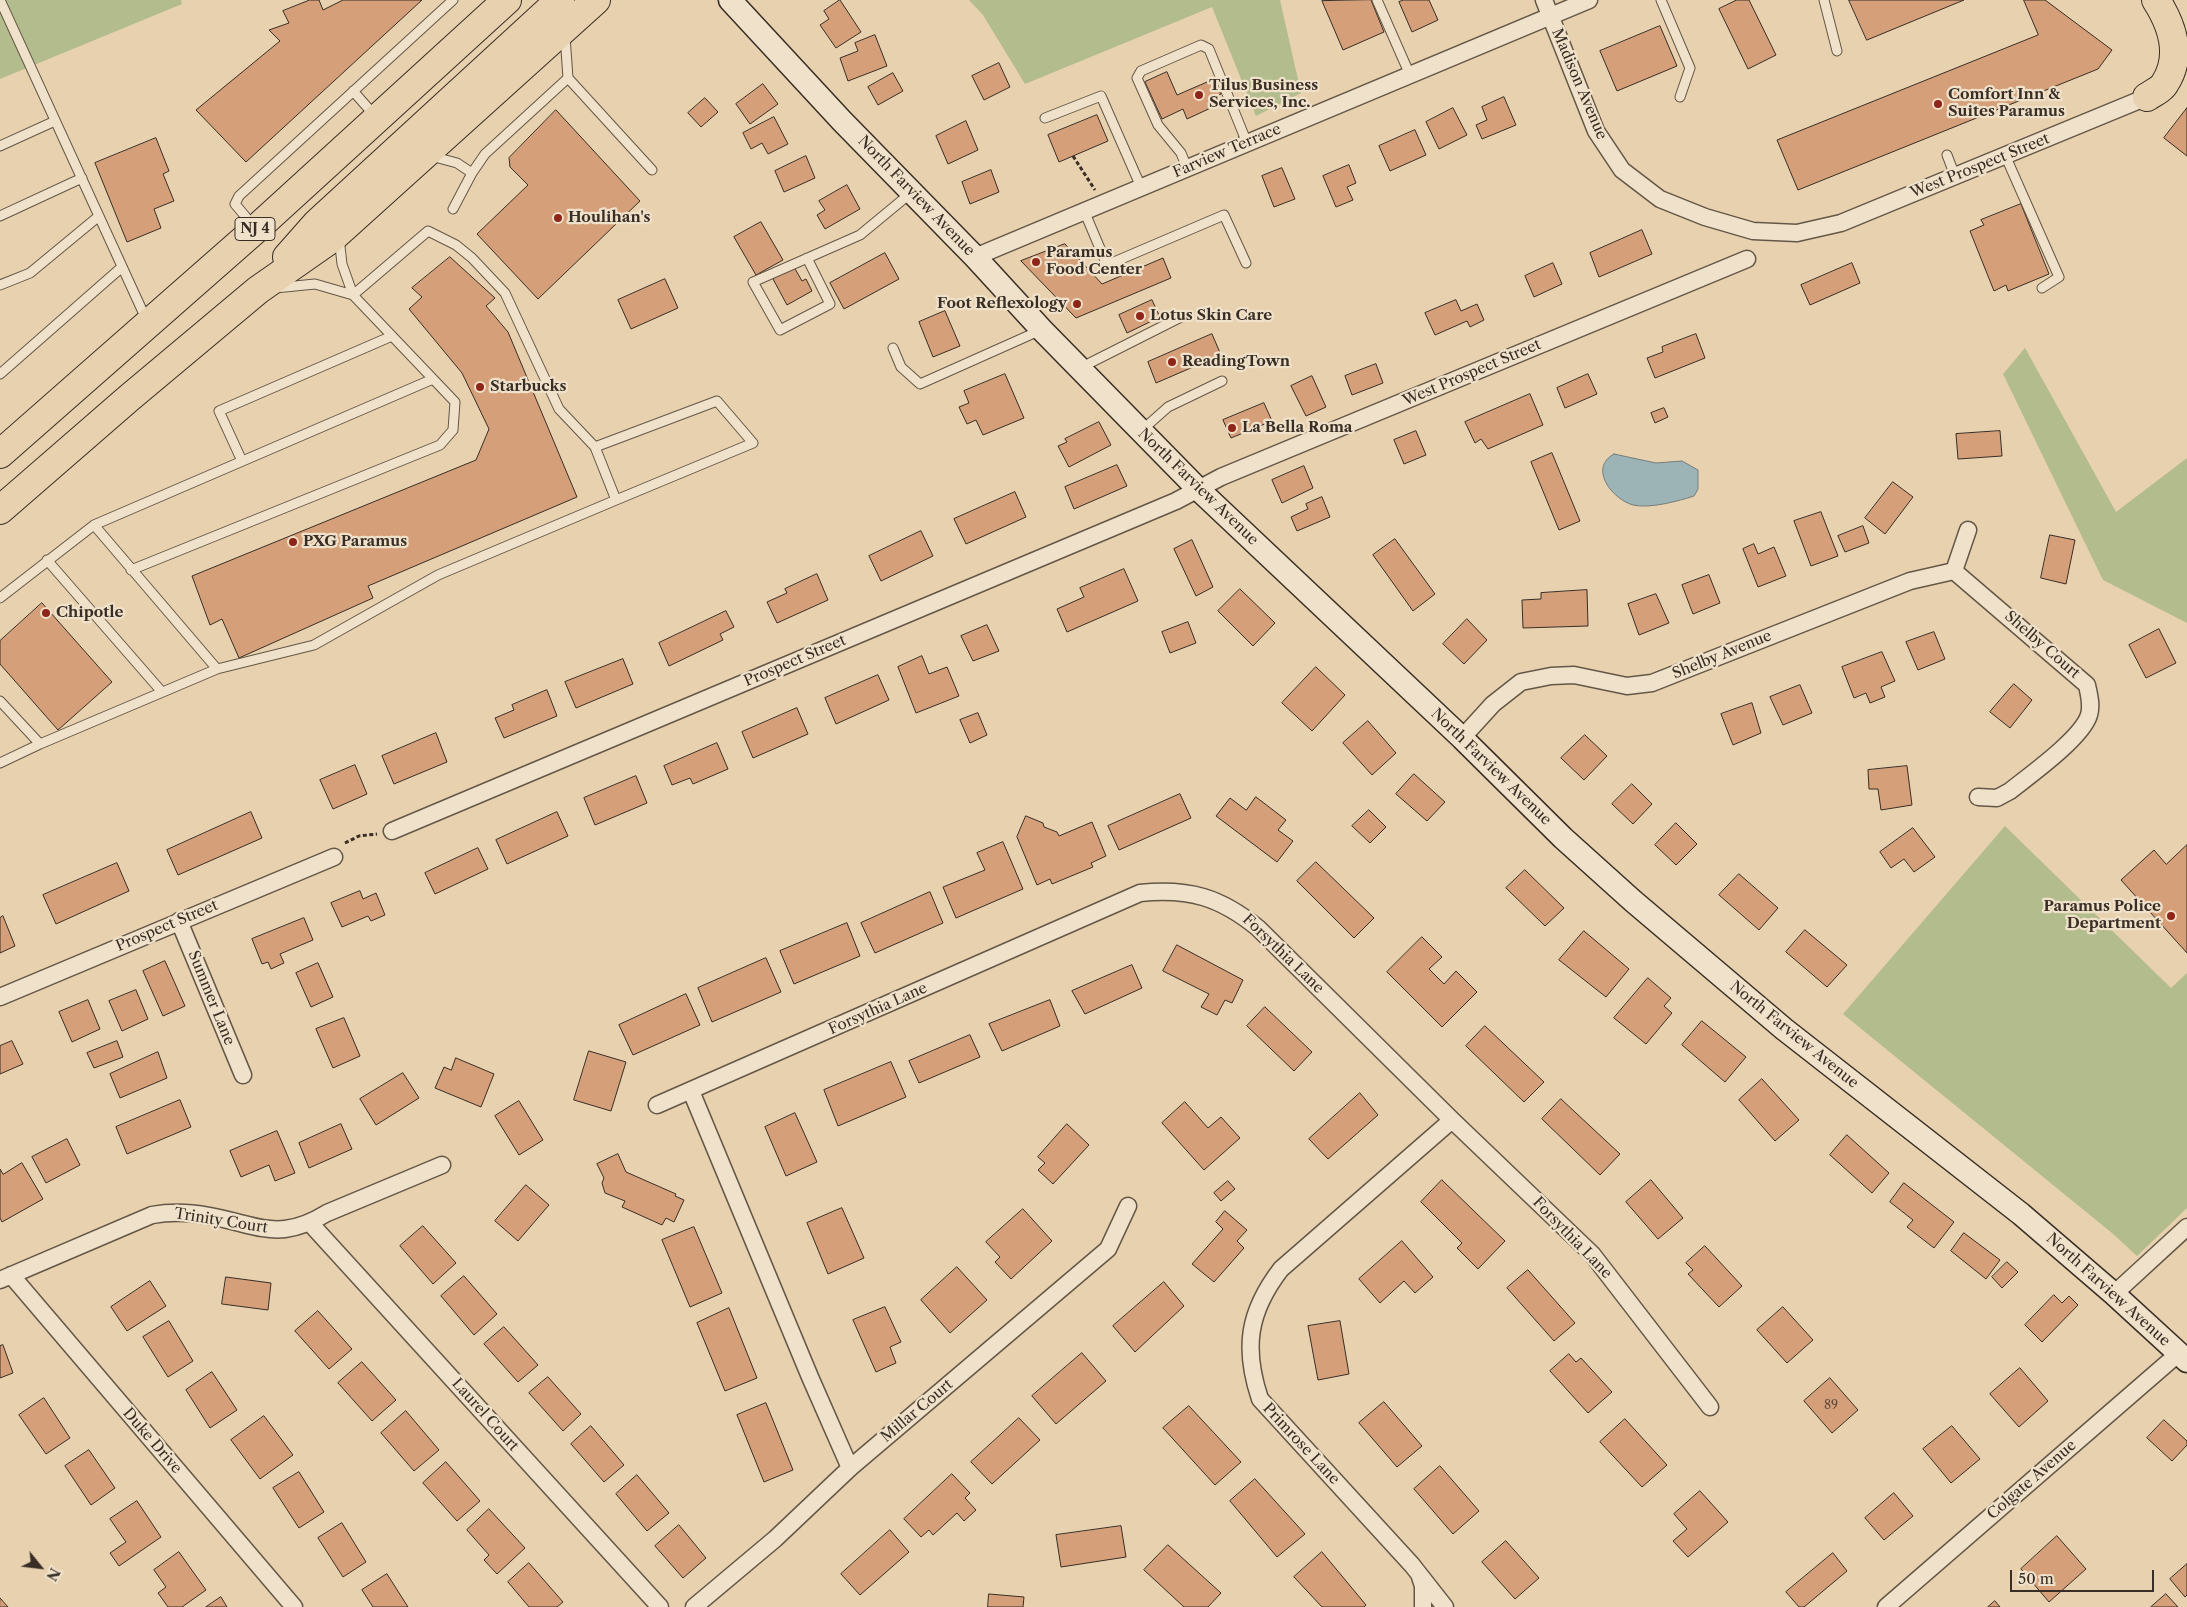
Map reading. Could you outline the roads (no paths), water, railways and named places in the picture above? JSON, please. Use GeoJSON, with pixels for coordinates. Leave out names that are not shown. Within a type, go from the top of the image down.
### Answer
{"type":"FeatureCollection","features":[{"type":"Feature","properties":{"kind":"highway","name":"NJ 4"},"geometry":{"type":"LineString","coordinates":[[0,454],[256,229],[507,0]]}},
{"type":"Feature","properties":{"kind":"highway","name":"NJ 4"},"geometry":{"type":"LineString","coordinates":[[0,510],[129,398],[258,290],[317,223],[560,0]]}},
{"type":"Feature","properties":{"kind":"highway"},"geometry":{"type":"LineString","coordinates":[[258,290],[339,232],[596,0]]}},
{"type":"Feature","properties":{"kind":"highway"},"geometry":{"type":"LineString","coordinates":[[2147,97],[2165,84],[2174,63],[2174,40],[2167,18],[2156,0]]}},
{"type":"Feature","properties":{"kind":"highway"},"geometry":{"type":"LineString","coordinates":[[2164,0],[2187,18]]}},
{"type":"Feature","properties":{"kind":"highway"},"geometry":{"type":"LineString","coordinates":[[2147,97],[2187,84]]}},
{"type":"Feature","properties":{"kind":"street","name":"North Farview Avenue"},"geometry":{"type":"LineString","coordinates":[[730,0],[842,121],[976,257],[1042,330],[1198,489],[1462,738],[1563,838],[1632,901],[1784,1029],[2021,1214],[2114,1294],[2183,1357]]}},
{"type":"Feature","properties":{"kind":"street","name":"Madison Avenue"},"geometry":{"type":"LineString","coordinates":[[1544,0],[1596,130],[1622,170],[1660,199],[1705,217],[1753,231],[1798,233],[1841,223]]}},
{"type":"Feature","properties":{"kind":"street","name":"Farview Terrace"},"geometry":{"type":"LineString","coordinates":[[976,257],[1085,213],[1141,187],[1589,0]]}},
{"type":"Feature","properties":{"kind":"street","name":"West Prospect Street"},"geometry":{"type":"LineString","coordinates":[[1841,223],[2147,97]]}},
{"type":"Feature","properties":{"kind":"street","name":"West Prospect Street"},"geometry":{"type":"LineString","coordinates":[[1198,489],[1221,477],[1747,259]]}},
{"type":"Feature","properties":{"kind":"street","name":"Prospect Street"},"geometry":{"type":"LineString","coordinates":[[392,831],[1167,505],[1198,489]]}},
{"type":"Feature","properties":{"kind":"street"},"geometry":{"type":"LineString","coordinates":[[1954,570],[1968,530]]}},
{"type":"Feature","properties":{"kind":"street","name":"Shelby Avenue"},"geometry":{"type":"LineString","coordinates":[[1462,738],[1493,704],[1521,682],[1574,674],[1627,686],[1652,683],[1910,581],[1954,570]]}},
{"type":"Feature","properties":{"kind":"street","name":"Shelby Court"},"geometry":{"type":"LineString","coordinates":[[1954,570],[2087,685],[2091,704],[2089,717],[2080,731],[2010,791],[1997,798],[1978,797]]}},
{"type":"Feature","properties":{"kind":"street","name":"Prospect Street"},"geometry":{"type":"LineString","coordinates":[[0,997],[179,920],[334,857]]}},
{"type":"Feature","properties":{"kind":"street","name":"Forsythia Lane"},"geometry":{"type":"LineString","coordinates":[[658,1105],[1140,893],[1165,890],[1192,893],[1219,901],[1239,912],[1258,928],[1452,1120],[1592,1254],[1710,1407]]}},
{"type":"Feature","properties":{"kind":"street","name":"Summer Lane"},"geometry":{"type":"LineString","coordinates":[[179,920],[243,1075]]}},
{"type":"Feature","properties":{"kind":"street"},"geometry":{"type":"LineString","coordinates":[[691,1091],[806,1368],[850,1468]]}},
{"type":"Feature","properties":{"kind":"street","name":"Primrose Lane"},"geometry":{"type":"LineString","coordinates":[[1444,1607],[1417,1571],[1260,1399],[1252,1376],[1249,1354],[1251,1331],[1257,1308],[1267,1287],[1281,1269],[1452,1120]]}},
{"type":"Feature","properties":{"kind":"street","name":"Trinity Court"},"geometry":{"type":"LineString","coordinates":[[6,1278],[152,1215],[172,1211],[188,1212],[264,1229],[284,1229],[310,1223],[327,1213],[442,1165]]}},
{"type":"Feature","properties":{"kind":"street","name":"Millar Court"},"geometry":{"type":"LineString","coordinates":[[694,1607],[775,1539],[850,1468],[1108,1249],[1128,1206]]}},
{"type":"Feature","properties":{"kind":"street","name":"Laurel Court"},"geometry":{"type":"LineString","coordinates":[[310,1223],[660,1607]]}},
{"type":"Feature","properties":{"kind":"street"},"geometry":{"type":"LineString","coordinates":[[2114,1294],[2187,1227]]}},
{"type":"Feature","properties":{"kind":"street","name":"Duke Drive"},"geometry":{"type":"LineString","coordinates":[[6,1278],[294,1607]]}},
{"type":"Feature","properties":{"kind":"street","name":"Colgate Avenue"},"geometry":{"type":"LineString","coordinates":[[1886,1607],[2183,1357]]}},
{"type":"Feature","properties":{"kind":"street"},"geometry":{"type":"LineString","coordinates":[[1417,1571],[1423,1586],[1423,1607]]}},
{"type":"Feature","properties":{"kind":"lane"},"geometry":{"type":"LineString","coordinates":[[0,0],[148,323]]}},
{"type":"Feature","properties":{"kind":"lane"},"geometry":{"type":"LineString","coordinates":[[256,229],[235,204],[238,196],[452,0]]}},
{"type":"Feature","properties":{"kind":"lane"},"geometry":{"type":"LineString","coordinates":[[1377,0],[1410,75]]}},
{"type":"Feature","properties":{"kind":"lane"},"geometry":{"type":"LineString","coordinates":[[1662,0],[1690,68],[1680,97]]}},
{"type":"Feature","properties":{"kind":"lane"},"geometry":{"type":"LineString","coordinates":[[1824,0],[1837,51]]}},
{"type":"Feature","properties":{"kind":"lane"},"geometry":{"type":"LineString","coordinates":[[564,29],[568,78],[652,170]]}},
{"type":"Feature","properties":{"kind":"lane"},"geometry":{"type":"LineString","coordinates":[[1187,168],[1181,153],[1158,125],[1137,78],[1141,71],[1201,46],[1209,49],[1247,143]]}},
{"type":"Feature","properties":{"kind":"lane"},"geometry":{"type":"LineString","coordinates":[[453,209],[472,173],[485,154],[568,78]]}},
{"type":"Feature","properties":{"kind":"lane"},"geometry":{"type":"LineString","coordinates":[[353,91],[378,119]]}},
{"type":"Feature","properties":{"kind":"lane"},"geometry":{"type":"LineString","coordinates":[[1046,118],[1101,96],[1141,187]]}},
{"type":"Feature","properties":{"kind":"lane"},"geometry":{"type":"LineString","coordinates":[[0,146],[55,121]]}},
{"type":"Feature","properties":{"kind":"lane"},"geometry":{"type":"LineString","coordinates":[[424,154],[458,163],[472,173]]}},
{"type":"Feature","properties":{"kind":"lane"},"geometry":{"type":"LineString","coordinates":[[1947,154],[1955,176]]}},
{"type":"Feature","properties":{"kind":"lane"},"geometry":{"type":"LineString","coordinates":[[2005,155],[2059,277],[2042,288]]}},
{"type":"Feature","properties":{"kind":"lane"},"geometry":{"type":"LineString","coordinates":[[0,216],[82,178]]}},
{"type":"Feature","properties":{"kind":"lane"},"geometry":{"type":"LineString","coordinates":[[807,258],[830,304],[780,330],[753,282],[807,258],[860,235],[912,192]]}},
{"type":"Feature","properties":{"kind":"lane"},"geometry":{"type":"LineString","coordinates":[[1085,213],[1107,265],[1224,215],[1246,263]]}},
{"type":"Feature","properties":{"kind":"lane"},"geometry":{"type":"LineString","coordinates":[[0,285],[30,273],[99,216]]}},
{"type":"Feature","properties":{"kind":"lane"},"geometry":{"type":"LineString","coordinates":[[353,295],[428,231],[456,244],[505,293],[559,409],[595,447],[616,500]]}},
{"type":"Feature","properties":{"kind":"lane"},"geometry":{"type":"LineString","coordinates":[[131,570],[440,445],[453,430],[455,402],[353,295],[342,264],[339,232]]}},
{"type":"Feature","properties":{"kind":"lane"},"geometry":{"type":"LineString","coordinates":[[0,374],[122,267]]}},
{"type":"Feature","properties":{"kind":"lane"},"geometry":{"type":"LineString","coordinates":[[258,290],[315,284],[353,295]]}},
{"type":"Feature","properties":{"kind":"lane"},"geometry":{"type":"LineString","coordinates":[[1080,369],[1181,317]]}},
{"type":"Feature","properties":{"kind":"lane"},"geometry":{"type":"LineString","coordinates":[[893,348],[901,367],[920,384],[1042,330]]}},
{"type":"Feature","properties":{"kind":"lane"},"geometry":{"type":"LineString","coordinates":[[242,461],[219,411],[392,336]]}},
{"type":"Feature","properties":{"kind":"lane"},"geometry":{"type":"LineString","coordinates":[[0,598],[94,525],[433,379]]}},
{"type":"Feature","properties":{"kind":"lane"},"geometry":{"type":"LineString","coordinates":[[1141,431],[1168,407],[1222,381]]}},
{"type":"Feature","properties":{"kind":"lane"},"geometry":{"type":"LineString","coordinates":[[0,763],[40,744],[217,669],[314,645],[438,575],[753,443],[716,401],[595,447]]}},
{"type":"Feature","properties":{"kind":"lane"},"geometry":{"type":"LineString","coordinates":[[94,525],[217,669]]}},
{"type":"Feature","properties":{"kind":"lane"},"geometry":{"type":"LineString","coordinates":[[48,560],[162,692]]}},
{"type":"Feature","properties":{"kind":"lane"},"geometry":{"type":"LineString","coordinates":[[0,701],[40,744]]}},
{"type":"Feature","properties":{"kind":"water"},"geometry":{"type":"Polygon","coordinates":[[[1614,454],[1656,463],[1682,461],[1698,470],[1698,489],[1694,496],[1672,502],[1640,506],[1625,502],[1611,490],[1603,475],[1603,467],[1606,460],[1614,454]]]}},
{"type":"Feature","properties":{"kind":"place","name":"Tilus Business Services, Inc."},"geometry":{"type":"Point","coordinates":[1199,95]}},
{"type":"Feature","properties":{"kind":"place","name":"Comfort Inn & Suites Paramus"},"geometry":{"type":"Point","coordinates":[1938,104]}},
{"type":"Feature","properties":{"kind":"place","name":"Houlihan's"},"geometry":{"type":"Point","coordinates":[558,218]}},
{"type":"Feature","properties":{"kind":"place","name":"Paramus Food Center"},"geometry":{"type":"Point","coordinates":[1036,262]}},
{"type":"Feature","properties":{"kind":"place","name":"Foot Reflexology"},"geometry":{"type":"Point","coordinates":[1077,304]}},
{"type":"Feature","properties":{"kind":"place","name":"Lotus Skin Care"},"geometry":{"type":"Point","coordinates":[1140,316]}},
{"type":"Feature","properties":{"kind":"place","name":"ReadingTown"},"geometry":{"type":"Point","coordinates":[1172,362]}},
{"type":"Feature","properties":{"kind":"place","name":"Starbucks"},"geometry":{"type":"Point","coordinates":[480,387]}},
{"type":"Feature","properties":{"kind":"place","name":"La Bella Roma"},"geometry":{"type":"Point","coordinates":[1232,428]}},
{"type":"Feature","properties":{"kind":"place","name":"PXG Paramus"},"geometry":{"type":"Point","coordinates":[293,542]}},
{"type":"Feature","properties":{"kind":"place","name":"Chipotle"},"geometry":{"type":"Point","coordinates":[46,613]}},
{"type":"Feature","properties":{"kind":"place","name":"Paramus Police Department"},"geometry":{"type":"Point","coordinates":[2171,916]}}]}
